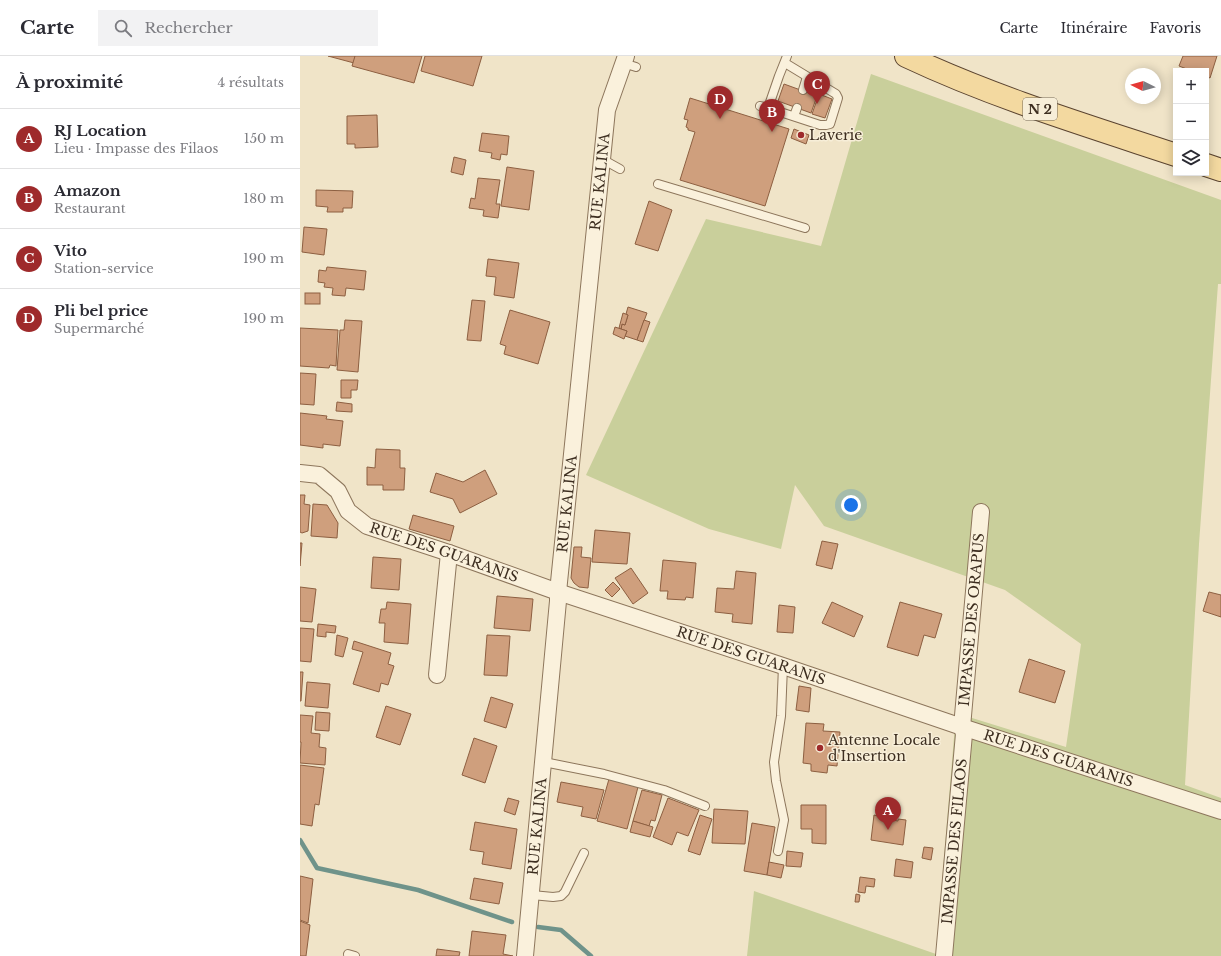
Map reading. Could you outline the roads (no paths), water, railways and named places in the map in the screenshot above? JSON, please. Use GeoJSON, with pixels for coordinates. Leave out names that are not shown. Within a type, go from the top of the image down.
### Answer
{"type":"FeatureCollection","features":[{"type":"Feature","properties":{"kind":"main road","name":"N 2"},"geometry":{"type":"LineString","coordinates":[[906,56],[946,75],[1018,102],[1173,154]]}},
{"type":"Feature","properties":{"kind":"main road"},"geometry":{"type":"LineString","coordinates":[[1209,166],[1221,170]]}},
{"type":"Feature","properties":{"kind":"street","name":"RUE KALINA"},"geometry":{"type":"LineString","coordinates":[[525,956],[532,895],[558,592],[607,110],[629,62]]}},
{"type":"Feature","properties":{"kind":"street","name":"RUE DES GUARANIS"},"geometry":{"type":"LineString","coordinates":[[300,473],[318,475],[338,491],[348,511],[367,526],[449,553],[558,592],[784,666],[962,727],[1221,811]]}},
{"type":"Feature","properties":{"kind":"street","name":"IMPASSE DES ORAPUS"},"geometry":{"type":"LineString","coordinates":[[962,727],[981,512]]}},
{"type":"Feature","properties":{"kind":"street"},"geometry":{"type":"LineString","coordinates":[[437,675],[449,553]]}},
{"type":"Feature","properties":{"kind":"street","name":"IMPASSE DES FILAOS"},"geometry":{"type":"LineString","coordinates":[[944,956],[964,734],[962,727]]}},
{"type":"Feature","properties":{"kind":"lane"},"geometry":{"type":"LineString","coordinates":[[786,59],[807,77],[832,91],[838,98],[830,124],[820,125],[764,107],[786,59]]}},
{"type":"Feature","properties":{"kind":"lane"},"geometry":{"type":"LineString","coordinates":[[803,90],[807,77]]}},
{"type":"Feature","properties":{"kind":"lane"},"geometry":{"type":"LineString","coordinates":[[794,116],[797,108]]}},
{"type":"Feature","properties":{"kind":"lane"},"geometry":{"type":"LineString","coordinates":[[602,159],[620,169]]}},
{"type":"Feature","properties":{"kind":"lane"},"geometry":{"type":"LineString","coordinates":[[658,184],[805,228]]}},
{"type":"Feature","properties":{"kind":"lane"},"geometry":{"type":"LineString","coordinates":[[778,851],[784,820],[776,781],[774,762],[781,716],[784,666]]}},
{"type":"Feature","properties":{"kind":"lane"},"geometry":{"type":"LineString","coordinates":[[544,762],[604,774],[664,790],[706,806]]}},
{"type":"Feature","properties":{"kind":"lane"},"geometry":{"type":"LineString","coordinates":[[532,895],[553,897],[561,896],[565,892],[584,853]]}},
{"type":"Feature","properties":{"kind":"waterway"},"geometry":{"type":"LineString","coordinates":[[300,840],[317,868],[418,890],[512,922]]}},
{"type":"Feature","properties":{"kind":"waterway"},"geometry":{"type":"LineString","coordinates":[[538,927],[561,930],[591,956]]}},
{"type":"Feature","properties":{"kind":"place","name":"Vito"},"geometry":{"type":"Point","coordinates":[817,104]}},
{"type":"Feature","properties":{"kind":"place","name":"Pli bel price"},"geometry":{"type":"Point","coordinates":[720,119]}},
{"type":"Feature","properties":{"kind":"place","name":"Amazon"},"geometry":{"type":"Point","coordinates":[772,132]}},
{"type":"Feature","properties":{"kind":"place","name":"Laverie"},"geometry":{"type":"Point","coordinates":[801,135]}},
{"type":"Feature","properties":{"kind":"place","name":"Antenne Locale d'Insertion"},"geometry":{"type":"Point","coordinates":[820,748]}},
{"type":"Feature","properties":{"kind":"place","name":"RJ Location"},"geometry":{"type":"Point","coordinates":[888,830]}}]}
